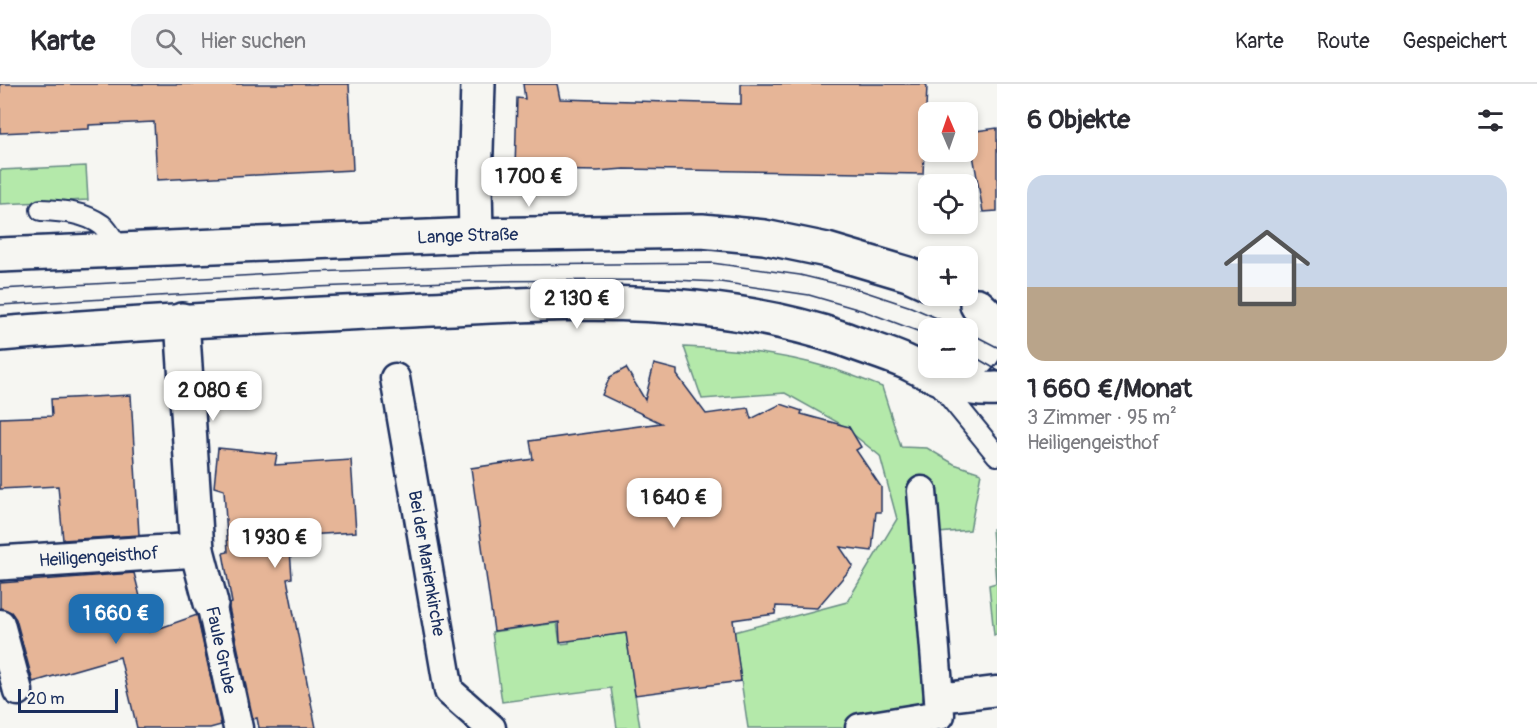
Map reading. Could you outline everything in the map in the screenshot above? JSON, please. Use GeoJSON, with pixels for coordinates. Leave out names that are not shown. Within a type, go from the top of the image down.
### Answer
{"type":"FeatureCollection","features":[{"type":"Feature","properties":{"kind":"street"},"geometry":{"type":"LineString","coordinates":[[476,235],[478,84]]}},
{"type":"Feature","properties":{"kind":"street","name":"Lange Straße"},"geometry":{"type":"LineString","coordinates":[[0,255],[476,235],[702,231],[764,237],[827,250],[918,278]]}},
{"type":"Feature","properties":{"kind":"street"},"geometry":{"type":"LineString","coordinates":[[0,333],[182,320],[510,306],[644,305],[696,308],[792,324],[918,363]]}},
{"type":"Feature","properties":{"kind":"street"},"geometry":{"type":"LineString","coordinates":[[978,360],[990,343],[992,325],[984,311]]}},
{"type":"Feature","properties":{"kind":"street","name":"Faule Grube"},"geometry":{"type":"LineString","coordinates":[[182,320],[198,550],[238,728]]}},
{"type":"Feature","properties":{"kind":"street","name":"Bei der Marienkirche"},"geometry":{"type":"LineString","coordinates":[[395,378],[449,691],[491,728]]}},
{"type":"Feature","properties":{"kind":"street"},"geometry":{"type":"LineString","coordinates":[[950,378],[966,387],[997,389]]}},
{"type":"Feature","properties":{"kind":"street"},"geometry":{"type":"LineString","coordinates":[[860,728],[940,715],[921,491]]}},
{"type":"Feature","properties":{"kind":"street","name":"Heiligengeisthof"},"geometry":{"type":"LineString","coordinates":[[0,563],[198,550]]}},
{"type":"Feature","properties":{"kind":"street"},"geometry":{"type":"LineString","coordinates":[[0,624],[18,692]]}},
{"type":"Feature","properties":{"kind":"street"},"geometry":{"type":"LineString","coordinates":[[939,698],[997,691]]}},
{"type":"Feature","properties":{"kind":"lane"},"geometry":{"type":"LineString","coordinates":[[41,210],[73,212],[90,219],[103,226],[119,249]]}},
{"type":"Feature","properties":{"kind":"lane"},"geometry":{"type":"LineString","coordinates":[[940,378],[997,454]]}},
{"type":"Feature","properties":{"kind":"green space"},"geometry":{"type":"Polygon","coordinates":[[[86,166],[88,200],[0,204],[0,170],[86,166]]]}},
{"type":"Feature","properties":{"kind":"green space"},"geometry":{"type":"Polygon","coordinates":[[[684,347],[791,358],[833,369],[882,387],[901,447],[927,448],[954,464],[981,473],[970,530],[939,533],[939,698],[923,699],[925,717],[860,728],[748,728],[734,632],[847,602],[897,519],[880,456],[839,423],[785,393],[702,399],[684,347]]]}},
{"type":"Feature","properties":{"kind":"green space"},"geometry":{"type":"Polygon","coordinates":[[[992,529],[997,529],[997,634],[994,635],[989,585],[996,583],[992,529]]]}},
{"type":"Feature","properties":{"kind":"green space"},"geometry":{"type":"Polygon","coordinates":[[[557,623],[560,644],[626,633],[640,728],[617,728],[611,688],[502,702],[492,632],[557,623]]]}},
{"type":"Feature","properties":{"kind":"building"},"geometry":{"type":"Polygon","coordinates":[[[0,84],[349,84],[353,170],[157,180],[154,122],[89,125],[89,129],[0,133],[0,84]]]}},
{"type":"Feature","properties":{"kind":"building"},"geometry":{"type":"Polygon","coordinates":[[[523,84],[557,84],[560,99],[741,104],[741,84],[925,84],[927,86],[926,102],[918,102],[918,162],[924,162],[923,174],[515,168],[517,98],[525,99],[523,84]]]}},
{"type":"Feature","properties":{"kind":"building"},"geometry":{"type":"Polygon","coordinates":[[[997,128],[997,211],[983,212],[974,162],[978,162],[978,131],[997,128]]]}},
{"type":"Feature","properties":{"kind":"building"},"geometry":{"type":"Polygon","coordinates":[[[654,364],[677,370],[677,375],[706,414],[748,408],[751,419],[781,404],[802,411],[801,414],[849,427],[861,447],[856,450],[881,487],[881,512],[876,512],[872,551],[840,547],[853,566],[817,608],[776,606],[775,614],[733,620],[741,681],[635,695],[626,633],[560,642],[559,622],[494,631],[471,468],[533,459],[530,441],[661,423],[602,395],[610,377],[626,368],[645,400],[654,364]]]}},
{"type":"Feature","properties":{"kind":"building"},"geometry":{"type":"Polygon","coordinates":[[[131,395],[139,535],[63,540],[58,486],[0,489],[0,418],[52,416],[51,399],[131,395]]]}},
{"type":"Feature","properties":{"kind":"building"},"geometry":{"type":"Polygon","coordinates":[[[218,448],[277,454],[275,465],[351,460],[356,532],[289,536],[292,578],[287,579],[316,728],[259,728],[257,718],[253,719],[229,608],[229,604],[232,603],[223,553],[228,552],[224,490],[214,487],[218,448]]]}},
{"type":"Feature","properties":{"kind":"building"},"geometry":{"type":"Polygon","coordinates":[[[134,573],[149,632],[197,615],[221,725],[210,728],[137,728],[120,657],[33,682],[16,619],[11,612],[0,608],[0,583],[134,573]]]}},
{"type":"Feature","properties":{"kind":"tram line"},"geometry":{"type":"LineString","coordinates":[[0,289],[313,272],[513,265],[712,263],[800,275],[854,288],[937,318]]}},
{"type":"Feature","properties":{"kind":"tram line"},"geometry":{"type":"LineString","coordinates":[[0,305],[315,287],[476,281],[672,280],[720,282],[809,295],[864,311],[918,331]]}},
{"type":"Feature","properties":{"kind":"tram line"},"geometry":{"type":"LineString","coordinates":[[978,337],[997,347]]}},
{"type":"Feature","properties":{"kind":"tram line"},"geometry":{"type":"LineString","coordinates":[[978,359],[997,370]]}}]}
